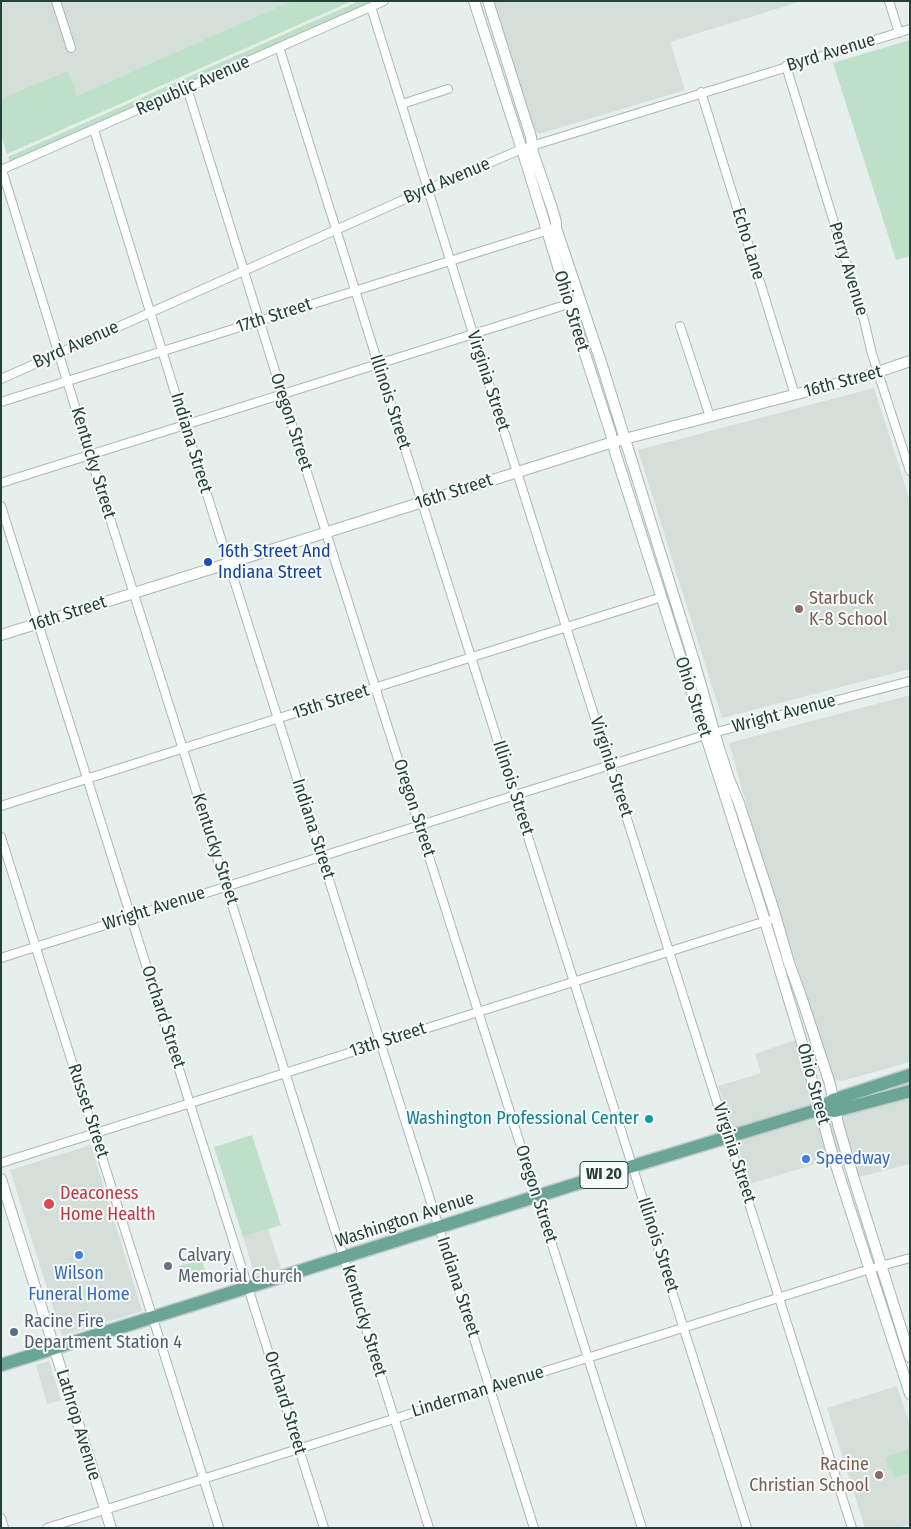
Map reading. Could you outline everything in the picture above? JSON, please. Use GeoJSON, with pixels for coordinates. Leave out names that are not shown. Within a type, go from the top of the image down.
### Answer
{"type":"FeatureCollection","features":[{"type":"Feature","properties":{"kind":"main road","name":"Washington Avenue"},"geometry":{"type":"LineString","coordinates":[[834,1106],[910,1075]]}},
{"type":"Feature","properties":{"kind":"main road","name":"Washington Avenue"},"geometry":{"type":"LineString","coordinates":[[1,1365],[820,1109],[910,1091]]}},
{"type":"Feature","properties":{"kind":"street"},"geometry":{"type":"LineString","coordinates":[[56,1],[71,48]]}},
{"type":"Feature","properties":{"kind":"street","name":"Republic Avenue"},"geometry":{"type":"LineString","coordinates":[[1,170],[384,1]]}},
{"type":"Feature","properties":{"kind":"street","name":"Ohio Street"},"geometry":{"type":"LineString","coordinates":[[474,1],[522,149],[552,229],[582,300],[694,660],[710,734],[802,1043],[833,1155],[910,1394]]}},
{"type":"Feature","properties":{"kind":"street","name":"Ohio Street"},"geometry":{"type":"LineString","coordinates":[[488,1],[530,137],[533,153],[554,215],[552,229],[569,304],[612,434],[681,658],[739,803],[789,963],[830,1084],[834,1106],[880,1266],[910,1358]]}},
{"type":"Feature","properties":{"kind":"street"},"geometry":{"type":"LineString","coordinates":[[890,1],[899,32]]}},
{"type":"Feature","properties":{"kind":"street","name":"Virginia Street"},"geometry":{"type":"LineString","coordinates":[[371,7],[852,1528]]}},
{"type":"Feature","properties":{"kind":"street","name":"Byrd Avenue"},"geometry":{"type":"LineString","coordinates":[[1,379],[244,270],[532,145],[910,29]]}},
{"type":"Feature","properties":{"kind":"street","name":"Illinois Street"},"geometry":{"type":"LineString","coordinates":[[279,47],[747,1528]]}},
{"type":"Feature","properties":{"kind":"street","name":"Perry Avenue"},"geometry":{"type":"LineString","coordinates":[[786,66],[864,320],[878,372],[910,471]]}},
{"type":"Feature","properties":{"kind":"street","name":"Oregon Street"},"geometry":{"type":"LineString","coordinates":[[187,88],[282,394],[642,1528]]}},
{"type":"Feature","properties":{"kind":"street"},"geometry":{"type":"LineString","coordinates":[[402,104],[448,89]]}},
{"type":"Feature","properties":{"kind":"street","name":"Echo Lane"},"geometry":{"type":"LineString","coordinates":[[701,92],[795,395]]}},
{"type":"Feature","properties":{"kind":"street","name":"Indiana Street"},"geometry":{"type":"LineString","coordinates":[[94,130],[185,425],[534,1528]]}},
{"type":"Feature","properties":{"kind":"street","name":"Kentucky Street"},"geometry":{"type":"LineString","coordinates":[[1,170],[429,1528]]}},
{"type":"Feature","properties":{"kind":"street","name":"17th Street"},"geometry":{"type":"LineString","coordinates":[[1,402],[552,229]]}},
{"type":"Feature","properties":{"kind":"street"},"geometry":{"type":"LineString","coordinates":[[1,483],[582,300]]}},
{"type":"Feature","properties":{"kind":"street"},"geometry":{"type":"LineString","coordinates":[[680,326],[710,417]]}},
{"type":"Feature","properties":{"kind":"street","name":"16th Street"},"geometry":{"type":"LineString","coordinates":[[1,635],[613,442],[795,395],[910,361]]}},
{"type":"Feature","properties":{"kind":"street","name":"Orchard Street"},"geometry":{"type":"LineString","coordinates":[[1,506],[324,1528]]}},
{"type":"Feature","properties":{"kind":"street","name":"15th Street"},"geometry":{"type":"LineString","coordinates":[[1,806],[662,597]]}},
{"type":"Feature","properties":{"kind":"street"},"geometry":{"type":"LineString","coordinates":[[681,658],[688,661],[694,660]]}},
{"type":"Feature","properties":{"kind":"street","name":"Wright Avenue"},"geometry":{"type":"LineString","coordinates":[[1,958],[710,734],[910,681]]}},
{"type":"Feature","properties":{"kind":"street","name":"Russet Street"},"geometry":{"type":"LineString","coordinates":[[1,837],[219,1528]]}},
{"type":"Feature","properties":{"kind":"street","name":"13th Street"},"geometry":{"type":"LineString","coordinates":[[1,1162],[775,918]]}},
{"type":"Feature","properties":{"kind":"street","name":"Lathrop Avenue"},"geometry":{"type":"LineString","coordinates":[[1,1179],[111,1528]]}},
{"type":"Feature","properties":{"kind":"street","name":"Linderman Avenue"},"geometry":{"type":"LineString","coordinates":[[47,1528],[779,1297],[910,1258]]}},
{"type":"Feature","properties":{"kind":"street"},"geometry":{"type":"LineString","coordinates":[[1,1518],[4,1528]]}},
{"type":"Feature","properties":{"kind":"shaded area"},"geometry":{"type":"Polygon","coordinates":[[[1,1],[291,1],[77,96],[73,88],[1,123],[1,1]]]}},
{"type":"Feature","properties":{"kind":"shaded area"},"geometry":{"type":"Polygon","coordinates":[[[493,1],[802,1],[670,42],[685,90],[539,134],[533,129],[493,1]]]}},
{"type":"Feature","properties":{"kind":"shaded area","name":"Starbuck K-8 School"},"geometry":{"type":"Polygon","coordinates":[[[874,388],[910,501],[910,669],[722,718],[638,450],[874,388]]]}},
{"type":"Feature","properties":{"kind":"shaded area"},"geometry":{"type":"Polygon","coordinates":[[[910,695],[910,1062],[842,1081],[834,1080],[760,853],[729,743],[910,695]]]}},
{"type":"Feature","properties":{"kind":"shaded area"},"geometry":{"type":"Polygon","coordinates":[[[796,1040],[816,1122],[910,1096],[910,1164],[859,1177],[851,1153],[750,1184],[718,1086],[761,1073],[755,1054],[796,1040]]]}},
{"type":"Feature","properties":{"kind":"shaded area"},"geometry":{"type":"Polygon","coordinates":[[[91,1145],[142,1311],[62,1336],[10,1170],[91,1145]]]}},
{"type":"Feature","properties":{"kind":"shaded area"},"geometry":{"type":"Polygon","coordinates":[[[268,1229],[281,1268],[255,1276],[243,1237],[268,1229]]]}},
{"type":"Feature","properties":{"kind":"shaded area"},"geometry":{"type":"Polygon","coordinates":[[[49,1361],[61,1400],[47,1404],[36,1365],[49,1361]]]}},
{"type":"Feature","properties":{"kind":"shaded area","name":"Racine Christian School"},"geometry":{"type":"Polygon","coordinates":[[[897,1386],[910,1425],[910,1524],[898,1528],[865,1528],[827,1408],[897,1386]]]}},
{"type":"Feature","properties":{"kind":"green space"},"geometry":{"type":"Polygon","coordinates":[[[291,1],[352,1],[7,154],[1,135],[1,99],[68,71],[77,96],[291,1]]]}},
{"type":"Feature","properties":{"kind":"green space"},"geometry":{"type":"Polygon","coordinates":[[[359,1],[373,1],[10,162],[8,157],[359,1]]]}},
{"type":"Feature","properties":{"kind":"green space"},"geometry":{"type":"Polygon","coordinates":[[[910,40],[910,256],[896,260],[833,63],[910,40]]]}},
{"type":"Feature","properties":{"kind":"green space"},"geometry":{"type":"Polygon","coordinates":[[[252,1135],[281,1225],[243,1237],[214,1147],[252,1135]]]}},
{"type":"Feature","properties":{"kind":"green space"},"geometry":{"type":"Polygon","coordinates":[[[202,1260],[205,1270],[183,1277],[179,1266],[202,1260]]]}},
{"type":"Feature","properties":{"kind":"green space"},"geometry":{"type":"Polygon","coordinates":[[[910,1449],[910,1473],[895,1478],[886,1460],[888,1456],[910,1449]]]}},
{"type":"Feature","properties":{"kind":"place","name":"16th Street And Indiana Street"},"geometry":{"type":"Point","coordinates":[208,562]}},
{"type":"Feature","properties":{"kind":"place","name":"Starbuck K-8 School"},"geometry":{"type":"Point","coordinates":[799,609]}},
{"type":"Feature","properties":{"kind":"place","name":"Washington Professional Center"},"geometry":{"type":"Point","coordinates":[649,1119]}},
{"type":"Feature","properties":{"kind":"place","name":"Speedway"},"geometry":{"type":"Point","coordinates":[806,1159]}},
{"type":"Feature","properties":{"kind":"place","name":"Deaconess Home Health"},"geometry":{"type":"Point","coordinates":[49,1204]}},
{"type":"Feature","properties":{"kind":"place","name":"Wilson Funeral Home"},"geometry":{"type":"Point","coordinates":[79,1255]}},
{"type":"Feature","properties":{"kind":"place","name":"Calvary Memorial Church"},"geometry":{"type":"Point","coordinates":[168,1266]}},
{"type":"Feature","properties":{"kind":"place","name":"Racine Fire Department Station 4"},"geometry":{"type":"Point","coordinates":[14,1332]}},
{"type":"Feature","properties":{"kind":"place","name":"Racine Christian School"},"geometry":{"type":"Point","coordinates":[879,1475]}}]}
